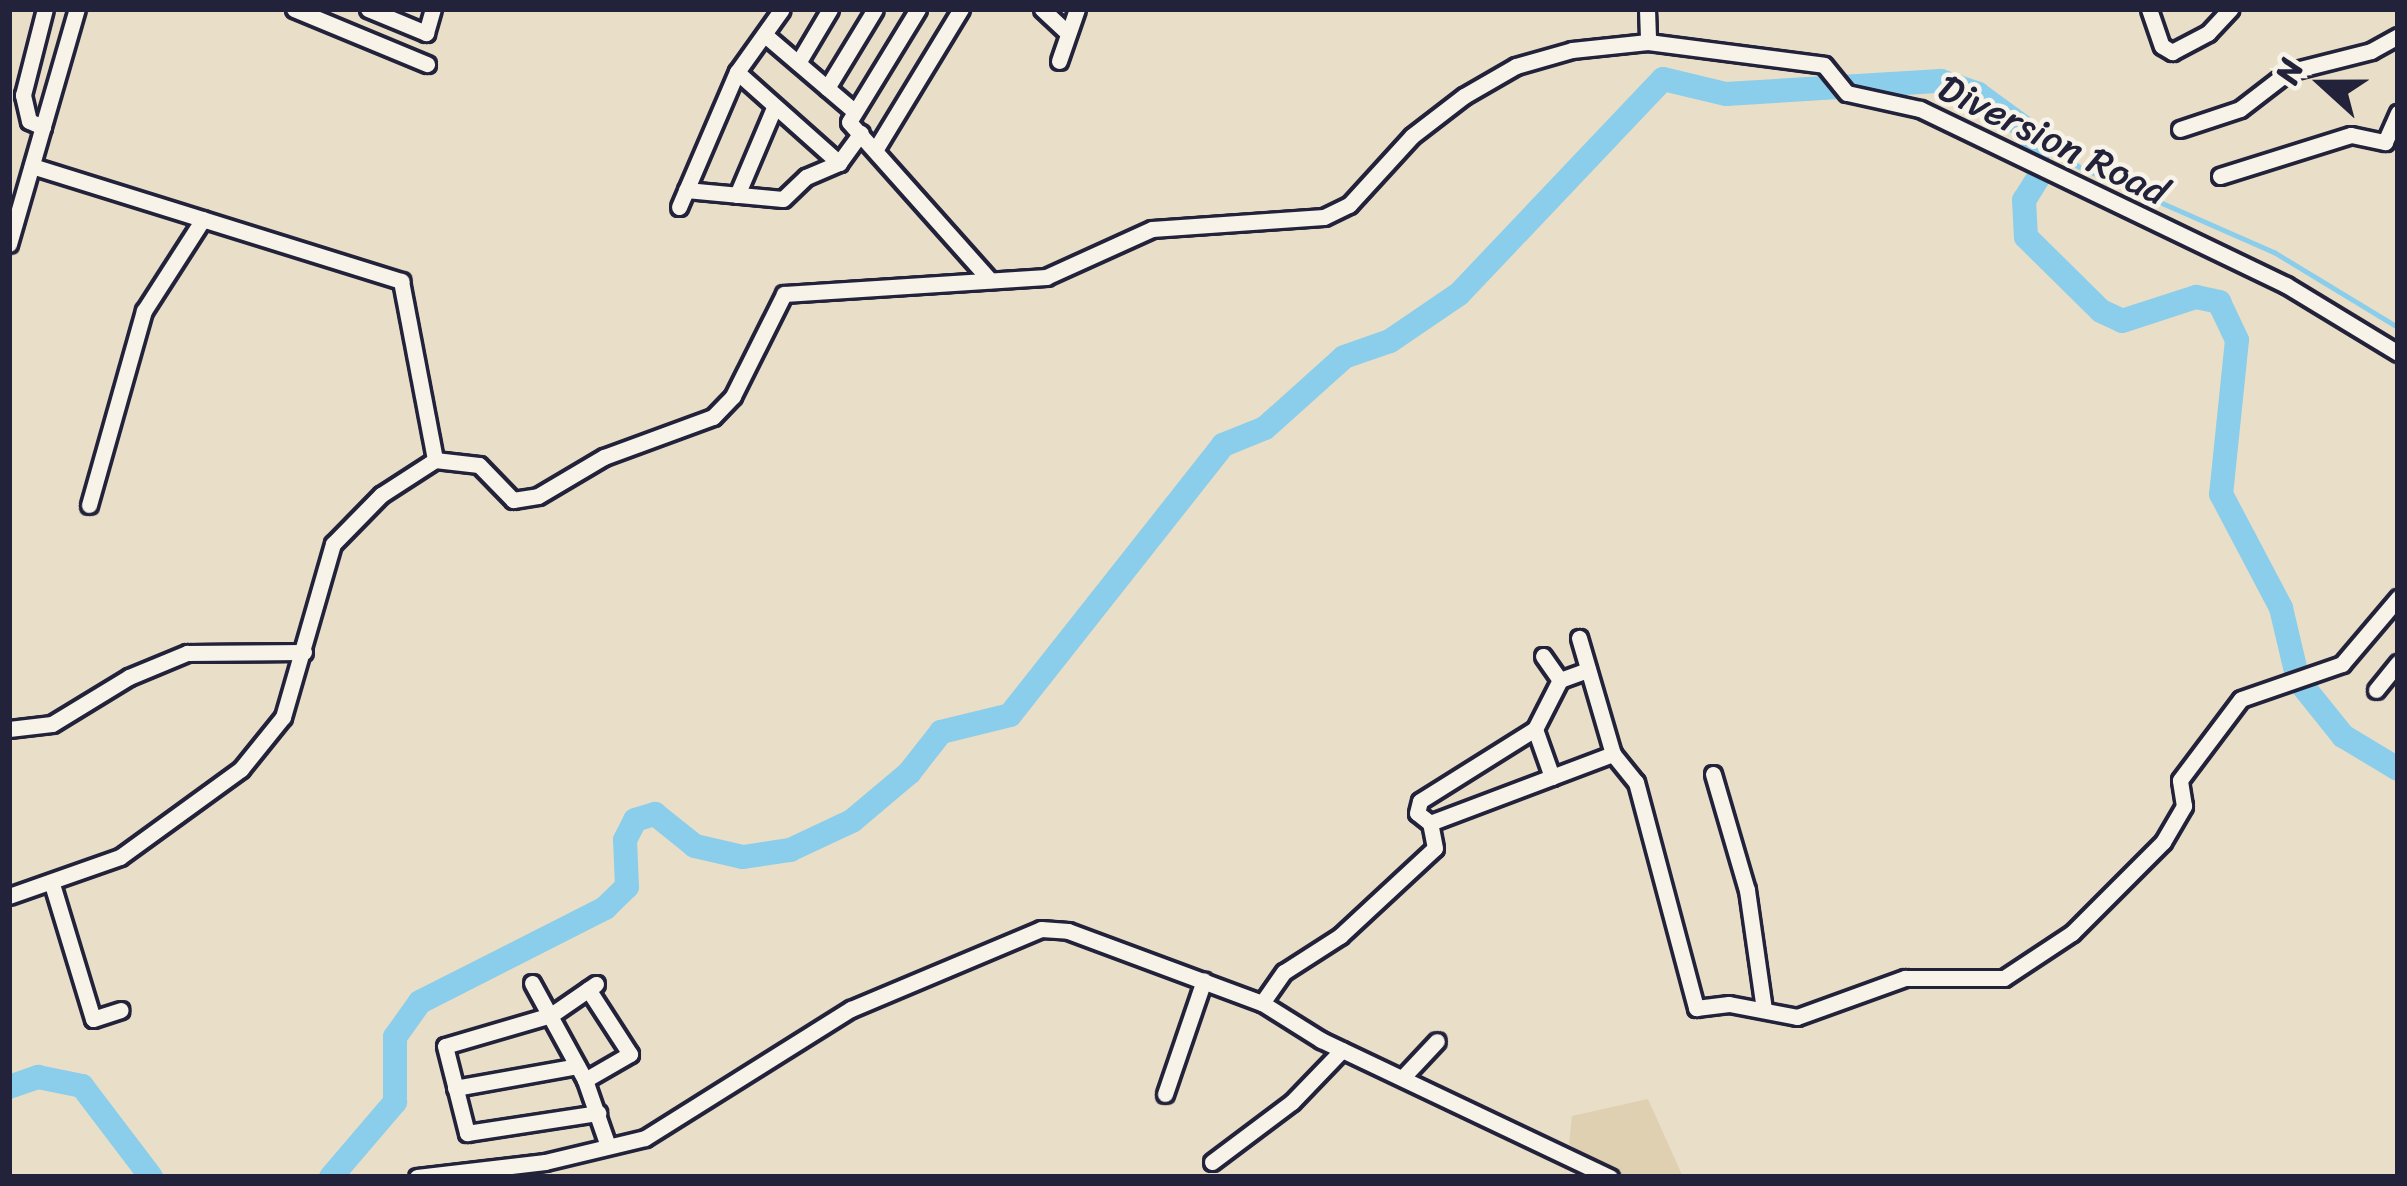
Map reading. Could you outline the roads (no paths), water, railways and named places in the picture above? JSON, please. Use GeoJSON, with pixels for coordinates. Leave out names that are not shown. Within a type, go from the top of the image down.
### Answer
{"type":"FeatureCollection","features":[{"type":"Feature","properties":{"kind":"street"},"geometry":{"type":"LineString","coordinates":[[43,127],[23,108],[46,9]]}},
{"type":"Feature","properties":{"kind":"street"},"geometry":{"type":"LineString","coordinates":[[9,244],[77,9]]}},
{"type":"Feature","properties":{"kind":"street"},"geometry":{"type":"LineString","coordinates":[[294,9],[427,64]]}},
{"type":"Feature","properties":{"kind":"street"},"geometry":{"type":"LineString","coordinates":[[381,44],[383,13],[425,33],[433,9]]}},
{"type":"Feature","properties":{"kind":"street"},"geometry":{"type":"LineString","coordinates":[[679,207],[737,72],[782,9]]}},
{"type":"Feature","properties":{"kind":"street"},"geometry":{"type":"LineString","coordinates":[[798,63],[830,9]]}},
{"type":"Feature","properties":{"kind":"street"},"geometry":{"type":"LineString","coordinates":[[827,88],[875,9]]}},
{"type":"Feature","properties":{"kind":"street"},"geometry":{"type":"LineString","coordinates":[[919,9],[848,122],[877,147],[990,280]]}},
{"type":"Feature","properties":{"kind":"street"},"geometry":{"type":"LineString","coordinates":[[877,147],[961,9]]}},
{"type":"Feature","properties":{"kind":"street"},"geometry":{"type":"LineString","coordinates":[[1042,9],[1067,32]]}},
{"type":"Feature","properties":{"kind":"street"},"geometry":{"type":"LineString","coordinates":[[1059,61],[1077,9]]}},
{"type":"Feature","properties":{"kind":"street"},"geometry":{"type":"LineString","coordinates":[[1647,9],[1648,42]]}},
{"type":"Feature","properties":{"kind":"street"},"geometry":{"type":"LineString","coordinates":[[2149,9],[2162,46],[2173,52],[2198,40],[2230,9]]}},
{"type":"Feature","properties":{"kind":"street"},"geometry":{"type":"LineString","coordinates":[[765,34],[855,112]]}},
{"type":"Feature","properties":{"kind":"street"},"geometry":{"type":"LineString","coordinates":[[2180,129],[2240,109],[2288,72],[2371,51],[2398,35]]}},
{"type":"Feature","properties":{"kind":"street","name":"Diversion Road"},"geometry":{"type":"LineString","coordinates":[[435,460],[479,465],[513,500],[538,496],[604,457],[713,417],[733,396],[784,294],[1046,277],[1152,229],[1193,221],[1324,217],[1349,205],[1412,136],[1516,66],[1572,50],[1648,42],[1824,65],[1844,85],[1920,109],[2286,285],[2398,353]]}},
{"type":"Feature","properties":{"kind":"street"},"geometry":{"type":"LineString","coordinates":[[737,72],[839,163]]}},
{"type":"Feature","properties":{"kind":"street"},"geometry":{"type":"LineString","coordinates":[[737,196],[775,108]]}},
{"type":"Feature","properties":{"kind":"street"},"geometry":{"type":"LineString","coordinates":[[2220,176],[2351,135],[2385,142],[2398,113]]}},
{"type":"Feature","properties":{"kind":"street"},"geometry":{"type":"LineString","coordinates":[[686,190],[783,200],[806,177],[839,163],[861,133]]}},
{"type":"Feature","properties":{"kind":"street"},"geometry":{"type":"LineString","coordinates":[[9,896],[120,857],[241,770],[283,717],[326,563],[344,527],[435,460],[401,280],[32,166]]}},
{"type":"Feature","properties":{"kind":"street"},"geometry":{"type":"LineString","coordinates":[[89,505],[144,311],[203,219]]}},
{"type":"Feature","properties":{"kind":"street"},"geometry":{"type":"LineString","coordinates":[[1579,638],[1613,754],[1636,782],[1696,1008],[1765,1009],[1797,1017],[1905,977],[1984,981],[2024,970],[2108,900],[2172,831],[2184,806],[2180,781],[2230,711],[2357,651],[2398,598]]}},
{"type":"Feature","properties":{"kind":"street"},"geometry":{"type":"LineString","coordinates":[[9,729],[52,724],[170,657],[304,652]]}},
{"type":"Feature","properties":{"kind":"street"},"geometry":{"type":"LineString","coordinates":[[1543,656],[1560,680]]}},
{"type":"Feature","properties":{"kind":"street"},"geometry":{"type":"LineString","coordinates":[[2376,690],[2398,663]]}},
{"type":"Feature","properties":{"kind":"street"},"geometry":{"type":"LineString","coordinates":[[1262,1003],[1284,972],[1340,936],[1435,848],[1430,823],[1417,813],[1420,801],[1535,729],[1560,680],[1588,670]]}},
{"type":"Feature","properties":{"kind":"street"},"geometry":{"type":"LineString","coordinates":[[1535,729],[1552,776]]}},
{"type":"Feature","properties":{"kind":"street"},"geometry":{"type":"LineString","coordinates":[[1430,823],[1613,754]]}},
{"type":"Feature","properties":{"kind":"street"},"geometry":{"type":"LineString","coordinates":[[1713,774],[1747,890],[1765,1009]]}},
{"type":"Feature","properties":{"kind":"street"},"geometry":{"type":"LineString","coordinates":[[52,884],[93,1019],[121,1010]]}},
{"type":"Feature","properties":{"kind":"street"},"geometry":{"type":"LineString","coordinates":[[417,1177],[645,1138],[834,1018],[1003,939],[1068,931],[1262,1003],[1342,1050],[1406,1074],[1610,1177]]}},
{"type":"Feature","properties":{"kind":"street"},"geometry":{"type":"LineString","coordinates":[[1165,1094],[1204,980]]}},
{"type":"Feature","properties":{"kind":"street"},"geometry":{"type":"LineString","coordinates":[[532,983],[581,1073],[608,1146]]}},
{"type":"Feature","properties":{"kind":"street"},"geometry":{"type":"LineString","coordinates":[[454,1088],[581,1073],[630,1054],[592,987],[551,1016],[445,1046],[454,1088],[466,1133],[598,1114]]}},
{"type":"Feature","properties":{"kind":"street"},"geometry":{"type":"LineString","coordinates":[[1406,1074],[1437,1041]]}},
{"type":"Feature","properties":{"kind":"street"},"geometry":{"type":"LineString","coordinates":[[1213,1162],[1292,1102],[1342,1050]]}},
{"type":"Feature","properties":{"kind":"waterway"},"geometry":{"type":"LineString","coordinates":[[331,1177],[395,1102],[395,1037],[420,1002],[605,908],[627,887],[625,840],[635,820],[655,814],[695,846],[743,857],[790,850],[852,821],[909,773],[941,732],[1010,715],[1223,445],[1265,428],[1344,357],[1390,341],[1459,294],[1663,79],[1726,94],[1941,81],[1978,94],[2030,132],[2040,169]]}},
{"type":"Feature","properties":{"kind":"waterway"},"geometry":{"type":"LineString","coordinates":[[2030,132],[2078,166],[2274,252],[2398,327]]}},
{"type":"Feature","properties":{"kind":"waterway"},"geometry":{"type":"LineString","coordinates":[[2038,178],[2024,200],[2026,237],[2101,311],[2122,321],[2196,297],[2219,302],[2237,340],[2221,494],[2281,608],[2298,680],[2343,736],[2398,769]]}},
{"type":"Feature","properties":{"kind":"waterway"},"geometry":{"type":"LineString","coordinates":[[9,1087],[38,1077],[82,1086],[151,1177]]}}]}
